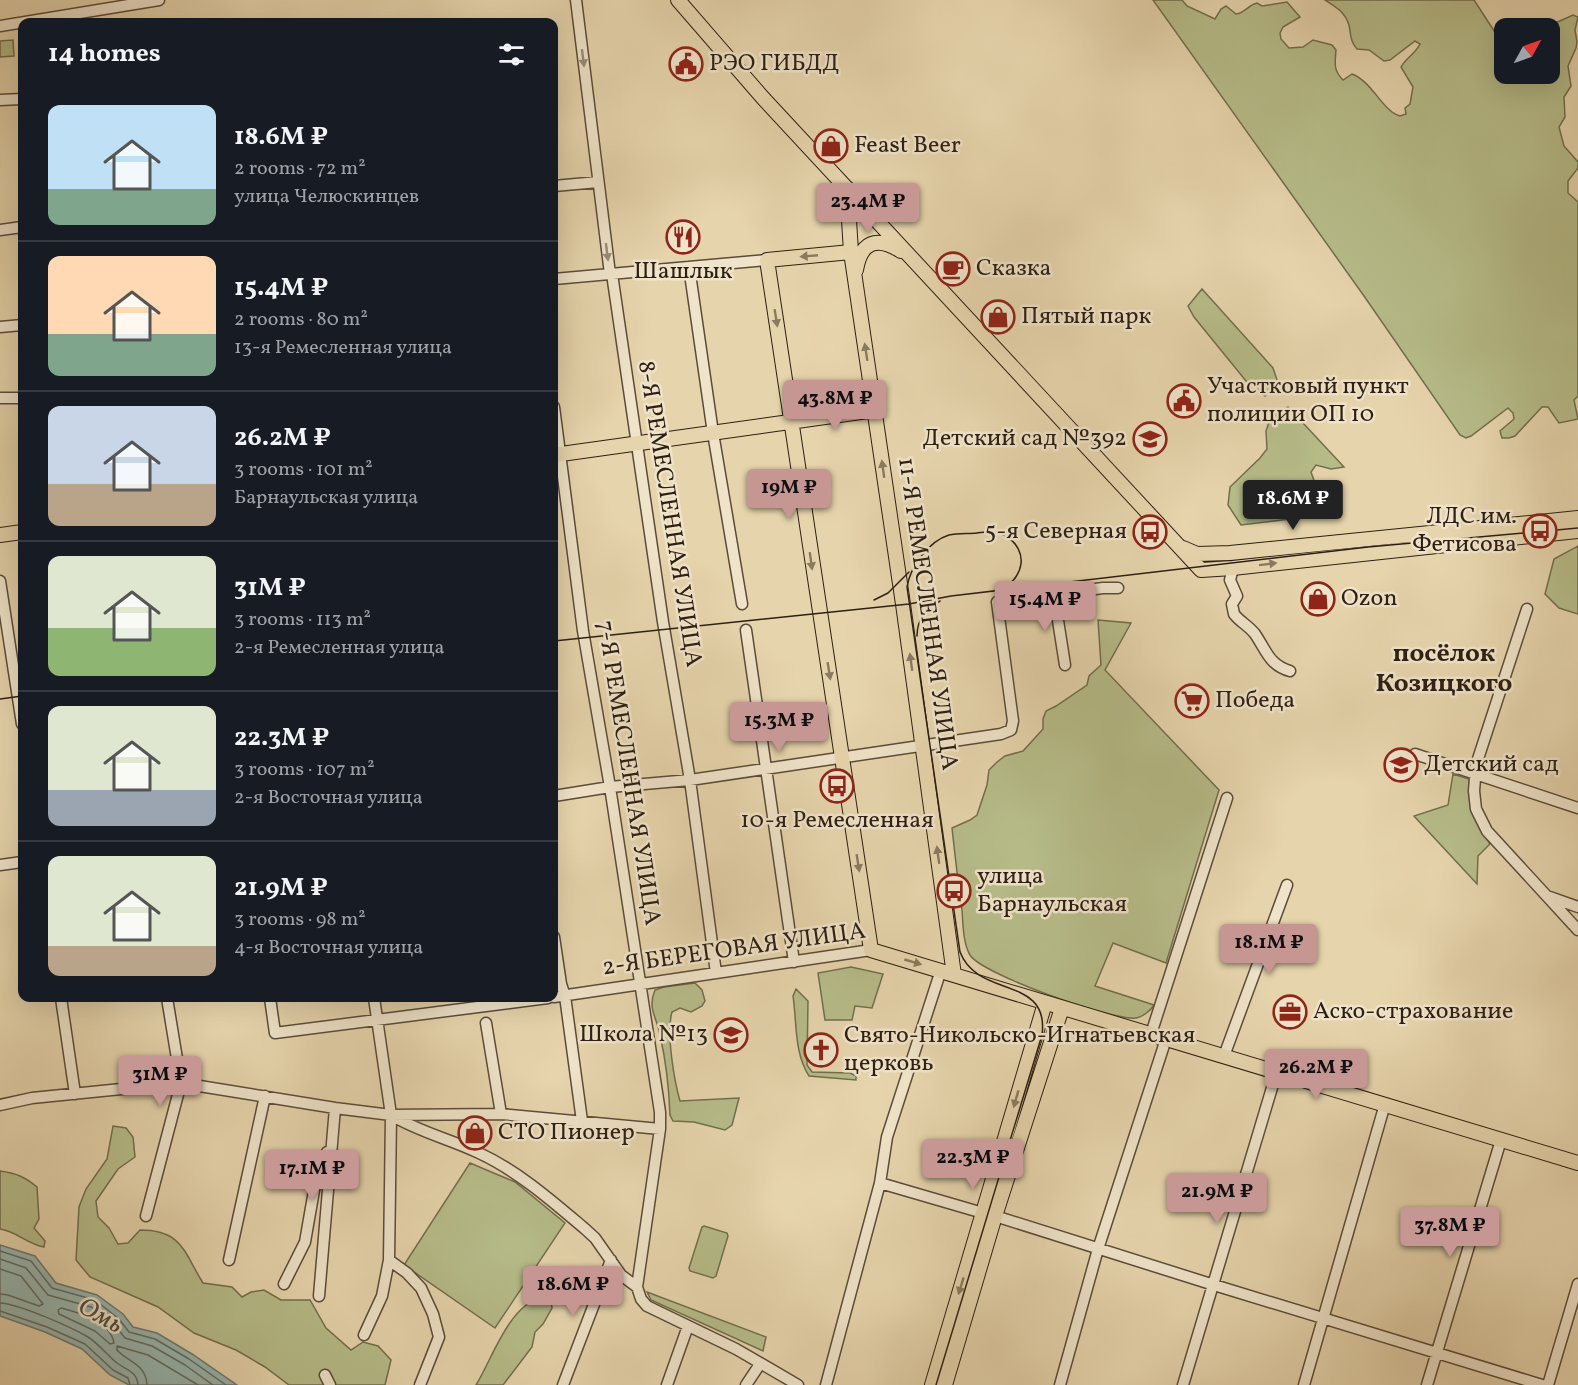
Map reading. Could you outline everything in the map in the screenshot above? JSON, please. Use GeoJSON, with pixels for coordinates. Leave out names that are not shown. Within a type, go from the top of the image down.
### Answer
{"type":"FeatureCollection","features":[{"type":"Feature","properties":{"kind":"main road"},"geometry":{"type":"LineString","coordinates":[[678,0],[763,98],[1201,570],[1233,568],[1319,551],[1578,518]]}},
{"type":"Feature","properties":{"kind":"main road","name":"11-Я РЕМЕСЛЕННАЯ УЛИЦА"},"geometry":{"type":"LineString","coordinates":[[847,188],[851,252],[923,746],[948,973]]}},
{"type":"Feature","properties":{"kind":"main road"},"geometry":{"type":"LineString","coordinates":[[855,275],[863,249],[872,243],[886,243],[913,259]]}},
{"type":"Feature","properties":{"kind":"main road"},"geometry":{"type":"LineString","coordinates":[[851,252],[767,260],[871,950]]}},
{"type":"Feature","properties":{"kind":"main road"},"geometry":{"type":"LineString","coordinates":[[558,454],[875,410]]}},
{"type":"Feature","properties":{"kind":"main road"},"geometry":{"type":"LineString","coordinates":[[1178,546],[1197,554],[1207,555],[1319,551],[1578,531]]}},
{"type":"Feature","properties":{"kind":"main road"},"geometry":{"type":"LineString","coordinates":[[0,535],[18,533]]}},
{"type":"Feature","properties":{"kind":"main road","name":"2-Я БЕРЕГОВАЯ УЛИЦА"},"geometry":{"type":"LineString","coordinates":[[871,950],[1578,1163]]}},
{"type":"Feature","properties":{"kind":"main road"},"geometry":{"type":"LineString","coordinates":[[945,1385],[1045,1003]]}},
{"type":"Feature","properties":{"kind":"main road"},"geometry":{"type":"LineString","coordinates":[[932,1385],[989,1214],[1062,1008]]}},
{"type":"Feature","properties":{"kind":"street"},"geometry":{"type":"LineString","coordinates":[[49,18],[159,0]]}},
{"type":"Feature","properties":{"kind":"street","name":"8-Я РЕМЕСЛЕННАЯ УЛИЦА"},"geometry":{"type":"LineString","coordinates":[[576,0],[611,274],[663,622],[690,780],[716,973]]}},
{"type":"Feature","properties":{"kind":"street"},"geometry":{"type":"LineString","coordinates":[[0,26],[18,23]]}},
{"type":"Feature","properties":{"kind":"street"},"geometry":{"type":"LineString","coordinates":[[0,100],[18,99]]}},
{"type":"Feature","properties":{"kind":"street"},"geometry":{"type":"LineString","coordinates":[[558,186],[598,182]]}},
{"type":"Feature","properties":{"kind":"street"},"geometry":{"type":"LineString","coordinates":[[0,230],[18,228]]}},
{"type":"Feature","properties":{"kind":"street"},"geometry":{"type":"LineString","coordinates":[[558,279],[767,260]]}},
{"type":"Feature","properties":{"kind":"street"},"geometry":{"type":"LineString","coordinates":[[689,267],[713,433],[742,604]]}},
{"type":"Feature","properties":{"kind":"street"},"geometry":{"type":"LineString","coordinates":[[0,327],[18,325]]}},
{"type":"Feature","properties":{"kind":"street"},"geometry":{"type":"LineString","coordinates":[[0,398],[18,398]]}},
{"type":"Feature","properties":{"kind":"street","name":"7-Я РЕМЕСЛЕННАЯ УЛИЦА"},"geometry":{"type":"LineString","coordinates":[[558,461],[660,1112],[660,1129],[637,1287]]}},
{"type":"Feature","properties":{"kind":"street"},"geometry":{"type":"LineString","coordinates":[[1233,568],[1230,580],[1237,596],[1232,604],[1232,611],[1238,620],[1255,634],[1274,664],[1290,671]]}},
{"type":"Feature","properties":{"kind":"street"},"geometry":{"type":"LineString","coordinates":[[0,581],[18,698]]}},
{"type":"Feature","properties":{"kind":"street"},"geometry":{"type":"LineString","coordinates":[[558,795],[610,787],[690,780],[1001,734],[1011,730],[1013,721],[998,603],[1103,588],[1118,588]]}},
{"type":"Feature","properties":{"kind":"street"},"geometry":{"type":"LineString","coordinates":[[1054,595],[1065,665]]}},
{"type":"Feature","properties":{"kind":"street"},"geometry":{"type":"LineString","coordinates":[[1527,609],[1474,773],[1473,791],[1476,809],[1487,831],[1578,930]]}},
{"type":"Feature","properties":{"kind":"street"},"geometry":{"type":"LineString","coordinates":[[746,630],[794,962]]}},
{"type":"Feature","properties":{"kind":"street"},"geometry":{"type":"LineString","coordinates":[[1415,754],[1578,808]]}},
{"type":"Feature","properties":{"kind":"street"},"geometry":{"type":"LineString","coordinates":[[1151,1034],[1227,798]]}},
{"type":"Feature","properties":{"kind":"street"},"geometry":{"type":"LineString","coordinates":[[0,865],[18,863]]}},
{"type":"Feature","properties":{"kind":"street"},"geometry":{"type":"LineString","coordinates":[[1224,1056],[1287,885]]}},
{"type":"Feature","properties":{"kind":"street"},"geometry":{"type":"LineString","coordinates":[[1546,896],[1578,907]]}},
{"type":"Feature","properties":{"kind":"street","name":"2-Я БЕРЕГОВАЯ УЛИЦА"},"geometry":{"type":"LineString","coordinates":[[558,997],[871,950]]}},
{"type":"Feature","properties":{"kind":"street"},"geometry":{"type":"LineString","coordinates":[[558,964],[561,984],[566,996],[582,1121]]}},
{"type":"Feature","properties":{"kind":"street"},"geometry":{"type":"LineString","coordinates":[[826,1385],[880,1183],[886,1137],[948,973]]}},
{"type":"Feature","properties":{"kind":"street"},"geometry":{"type":"LineString","coordinates":[[62,1002],[75,1094]]}},
{"type":"Feature","properties":{"kind":"street"},"geometry":{"type":"LineString","coordinates":[[146,1216],[181,1083],[168,1002]]}},
{"type":"Feature","properties":{"kind":"street"},"geometry":{"type":"LineString","coordinates":[[271,1002],[275,1033],[377,1020],[477,1002]]}},
{"type":"Feature","properties":{"kind":"street"},"geometry":{"type":"LineString","coordinates":[[364,1335],[382,1296],[389,1260],[391,1115],[375,1002]]}},
{"type":"Feature","properties":{"kind":"street"},"geometry":{"type":"LineString","coordinates":[[486,1023],[501,1114]]}},
{"type":"Feature","properties":{"kind":"street"},"geometry":{"type":"LineString","coordinates":[[1060,1385],[1098,1249],[1166,1039]]}},
{"type":"Feature","properties":{"kind":"street"},"geometry":{"type":"LineString","coordinates":[[1183,1385],[1277,1071]]}},
{"type":"Feature","properties":{"kind":"street"},"geometry":{"type":"LineString","coordinates":[[0,1105],[32,1098],[181,1083],[391,1115],[501,1114],[660,1129]]}},
{"type":"Feature","properties":{"kind":"street"},"geometry":{"type":"LineString","coordinates":[[229,1260],[265,1096]]}},
{"type":"Feature","properties":{"kind":"street"},"geometry":{"type":"LineString","coordinates":[[1304,1385],[1385,1104]]}},
{"type":"Feature","properties":{"kind":"street"},"geometry":{"type":"LineString","coordinates":[[319,1296],[335,1108]]}},
{"type":"Feature","properties":{"kind":"street"},"geometry":{"type":"LineString","coordinates":[[391,1115],[411,1127],[458,1144],[504,1166],[557,1205],[595,1238],[621,1275],[637,1287],[641,1299],[647,1306],[736,1349],[798,1385]]}},
{"type":"Feature","properties":{"kind":"street"},"geometry":{"type":"LineString","coordinates":[[284,1284],[305,1242],[316,1179],[332,1140]]}},
{"type":"Feature","properties":{"kind":"street"},"geometry":{"type":"LineString","coordinates":[[1427,1385],[1501,1140]]}},
{"type":"Feature","properties":{"kind":"street"},"geometry":{"type":"LineString","coordinates":[[880,1183],[989,1214],[1542,1385]]}},
{"type":"Feature","properties":{"kind":"street"},"geometry":{"type":"LineString","coordinates":[[389,1260],[407,1273],[421,1288],[433,1314],[439,1337],[420,1385]]}},
{"type":"Feature","properties":{"kind":"street"},"geometry":{"type":"LineString","coordinates":[[563,1385],[611,1260]]}},
{"type":"Feature","properties":{"kind":"street"},"geometry":{"type":"LineString","coordinates":[[1548,1385],[1578,1284]]}},
{"type":"Feature","properties":{"kind":"street"},"geometry":{"type":"LineString","coordinates":[[667,1385],[688,1326]]}},
{"type":"Feature","properties":{"kind":"street"},"geometry":{"type":"LineString","coordinates":[[746,1385],[760,1364]]}},
{"type":"Feature","properties":{"kind":"green space"},"geometry":{"type":"Polygon","coordinates":[[[1153,0],[1182,0],[1187,6],[1215,19],[1221,9],[1226,6],[1236,14],[1257,3],[1262,6],[1287,2],[1300,17],[1283,27],[1280,33],[1281,39],[1289,48],[1303,47],[1313,40],[1332,45],[1336,50],[1336,70],[1343,80],[1352,74],[1359,78],[1388,108],[1400,116],[1406,114],[1405,108],[1410,104],[1413,87],[1401,67],[1420,44],[1415,41],[1390,60],[1384,61],[1369,50],[1357,49],[1343,13],[1325,0],[1474,0],[1494,31],[1494,84],[1560,84],[1560,21],[1573,15],[1578,17],[1575,30],[1576,48],[1568,66],[1571,86],[1564,97],[1565,117],[1559,127],[1564,146],[1578,162],[1578,168],[1568,181],[1568,193],[1578,202],[1578,396],[1574,400],[1578,419],[1559,423],[1548,407],[1542,407],[1515,436],[1502,438],[1500,431],[1514,419],[1513,413],[1508,408],[1471,436],[1466,438],[1460,435],[1153,0]]]}},
{"type":"Feature","properties":{"kind":"green space"},"geometry":{"type":"Polygon","coordinates":[[[13,40],[14,56],[0,57],[0,41],[13,40]]]}},
{"type":"Feature","properties":{"kind":"green space"},"geometry":{"type":"Polygon","coordinates":[[[1202,289],[1273,368],[1278,383],[1265,396],[1246,381],[1194,317],[1188,306],[1202,289]]]}},
{"type":"Feature","properties":{"kind":"green space"},"geometry":{"type":"Polygon","coordinates":[[[1288,407],[1344,467],[1331,469],[1316,465],[1311,472],[1316,486],[1308,494],[1306,517],[1241,525],[1228,505],[1230,487],[1267,449],[1266,431],[1270,419],[1288,407]]]}},
{"type":"Feature","properties":{"kind":"green space"},"geometry":{"type":"Polygon","coordinates":[[[1578,546],[1578,614],[1559,608],[1545,594],[1554,559],[1578,546]]]}},
{"type":"Feature","properties":{"kind":"green space"},"geometry":{"type":"Polygon","coordinates":[[[1098,620],[1131,623],[1105,670],[1219,790],[1166,963],[1113,943],[1095,986],[1154,1005],[1146,1013],[1136,1018],[1102,1012],[1049,995],[997,973],[970,955],[964,933],[952,828],[977,815],[987,785],[989,770],[1005,756],[1023,751],[1043,729],[1046,711],[1087,685],[1089,676],[1101,665],[1098,620]]]}},
{"type":"Feature","properties":{"kind":"green space"},"geometry":{"type":"Polygon","coordinates":[[[1453,774],[1472,780],[1482,832],[1490,844],[1478,856],[1477,884],[1414,816],[1448,805],[1453,774]]]}},
{"type":"Feature","properties":{"kind":"green space"},"geometry":{"type":"Polygon","coordinates":[[[851,967],[883,974],[872,1008],[855,1006],[852,1020],[825,1020],[818,973],[851,967]]]}},
{"type":"Feature","properties":{"kind":"green space"},"geometry":{"type":"Polygon","coordinates":[[[695,983],[702,990],[705,1001],[702,1006],[691,1012],[680,1008],[672,1012],[670,1021],[670,1043],[675,1081],[680,1101],[739,1098],[732,1125],[725,1130],[694,1122],[673,1121],[670,1115],[666,1065],[652,1008],[653,997],[655,990],[664,987],[695,983]]]}},
{"type":"Feature","properties":{"kind":"green space"},"geometry":{"type":"Polygon","coordinates":[[[796,989],[808,1001],[807,1065],[812,1072],[850,1073],[856,1076],[856,1080],[809,1076],[801,1058],[797,1038],[793,996],[796,989]]]}},
{"type":"Feature","properties":{"kind":"green space"},"geometry":{"type":"Polygon","coordinates":[[[113,1126],[126,1128],[133,1137],[135,1157],[118,1169],[96,1201],[98,1217],[109,1228],[118,1244],[128,1243],[140,1230],[165,1234],[180,1245],[203,1283],[232,1287],[242,1297],[251,1292],[264,1290],[281,1300],[310,1300],[326,1328],[351,1350],[363,1342],[378,1346],[391,1360],[385,1385],[289,1385],[236,1350],[194,1333],[158,1307],[90,1277],[76,1260],[79,1207],[86,1189],[107,1159],[113,1126]]]}},
{"type":"Feature","properties":{"kind":"green space"},"geometry":{"type":"Polygon","coordinates":[[[470,1163],[515,1182],[565,1223],[495,1328],[404,1265],[470,1163]]]}},
{"type":"Feature","properties":{"kind":"green space"},"geometry":{"type":"Polygon","coordinates":[[[0,1171],[20,1176],[37,1187],[39,1219],[34,1228],[45,1241],[44,1247],[0,1229],[0,1171]]]}},
{"type":"Feature","properties":{"kind":"green space"},"geometry":{"type":"Polygon","coordinates":[[[704,1226],[727,1233],[728,1236],[716,1276],[713,1278],[690,1271],[689,1268],[704,1226]]]}},
{"type":"Feature","properties":{"kind":"green space"},"geometry":{"type":"Polygon","coordinates":[[[647,1292],[766,1337],[763,1351],[651,1300],[647,1292]]]}},
{"type":"Feature","properties":{"kind":"green space"},"geometry":{"type":"Polygon","coordinates":[[[550,1295],[552,1308],[543,1324],[535,1332],[532,1347],[503,1385],[476,1385],[514,1318],[536,1299],[550,1295]]]}},
{"type":"Feature","properties":{"kind":"water","name":"Омь"},"geometry":{"type":"Polygon","coordinates":[[[0,1245],[35,1256],[56,1283],[97,1295],[123,1314],[133,1327],[157,1333],[237,1385],[129,1385],[110,1375],[82,1349],[45,1332],[0,1316],[0,1245]]]}},
{"type":"Feature","properties":{"kind":"tram line"},"geometry":{"type":"LineString","coordinates":[[558,641],[909,604],[951,596],[1368,547],[1578,528]]}},
{"type":"Feature","properties":{"kind":"tram line"},"geometry":{"type":"LineString","coordinates":[[936,1385],[1042,1035],[1042,1016],[1035,1003],[1024,995],[982,976],[969,967],[960,952],[907,587],[916,563],[934,543],[949,535],[990,532],[1001,533],[1013,541],[1021,556],[1021,564],[1014,580],[998,591]]}},
{"type":"Feature","properties":{"kind":"tram line"},"geometry":{"type":"LineString","coordinates":[[874,600],[888,593],[909,572]]}},
{"type":"Feature","properties":{"kind":"tram line"},"geometry":{"type":"LineString","coordinates":[[917,636],[923,615],[940,601]]}},
{"type":"Feature","properties":{"kind":"tram line"},"geometry":{"type":"LineString","coordinates":[[0,699],[18,697]]}},
{"type":"Feature","properties":{"kind":"place","name":"РЭО ГИБДД"},"geometry":{"type":"Point","coordinates":[686,64]}},
{"type":"Feature","properties":{"kind":"place","name":"Feast Beer"},"geometry":{"type":"Point","coordinates":[831,146]}},
{"type":"Feature","properties":{"kind":"place","name":"Шашлык"},"geometry":{"type":"Point","coordinates":[683,237]}},
{"type":"Feature","properties":{"kind":"place","name":"Сказка"},"geometry":{"type":"Point","coordinates":[953,269]}},
{"type":"Feature","properties":{"kind":"place","name":"Пятый парк"},"geometry":{"type":"Point","coordinates":[998,317]}},
{"type":"Feature","properties":{"kind":"place","name":"Участковый пункт полиции ОП 10"},"geometry":{"type":"Point","coordinates":[1184,401]}},
{"type":"Feature","properties":{"kind":"place","name":"Детский сад №392"},"geometry":{"type":"Point","coordinates":[1150,439]}},
{"type":"Feature","properties":{"kind":"place","name":"ЛДС им. Фетисова"},"geometry":{"type":"Point","coordinates":[1540,531]}},
{"type":"Feature","properties":{"kind":"place","name":"5-я Северная"},"geometry":{"type":"Point","coordinates":[1150,532]}},
{"type":"Feature","properties":{"kind":"place","name":"Ozon"},"geometry":{"type":"Point","coordinates":[1318,599]}},
{"type":"Feature","properties":{"kind":"place","name":"Победа"},"geometry":{"type":"Point","coordinates":[1192,701]}},
{"type":"Feature","properties":{"kind":"place","name":"Детский сад"},"geometry":{"type":"Point","coordinates":[1401,765]}},
{"type":"Feature","properties":{"kind":"place","name":"10-я Ремесленная"},"geometry":{"type":"Point","coordinates":[837,786]}},
{"type":"Feature","properties":{"kind":"place","name":"улица Барнаульская"},"geometry":{"type":"Point","coordinates":[954,891]}},
{"type":"Feature","properties":{"kind":"place","name":"Аско-страхование"},"geometry":{"type":"Point","coordinates":[1290,1012]}},
{"type":"Feature","properties":{"kind":"place","name":"Школа №13"},"geometry":{"type":"Point","coordinates":[731,1035]}},
{"type":"Feature","properties":{"kind":"place","name":"Свято-Никольско-Игнатьевская церковь"},"geometry":{"type":"Point","coordinates":[821,1050]}},
{"type":"Feature","properties":{"kind":"place","name":"СТО Пионер"},"geometry":{"type":"Point","coordinates":[475,1133]}},
{"type":"Feature","properties":{"kind":"district","name":"посёлок Козицкого"},"geometry":{"type":"Point","coordinates":[1444,669]}}]}
